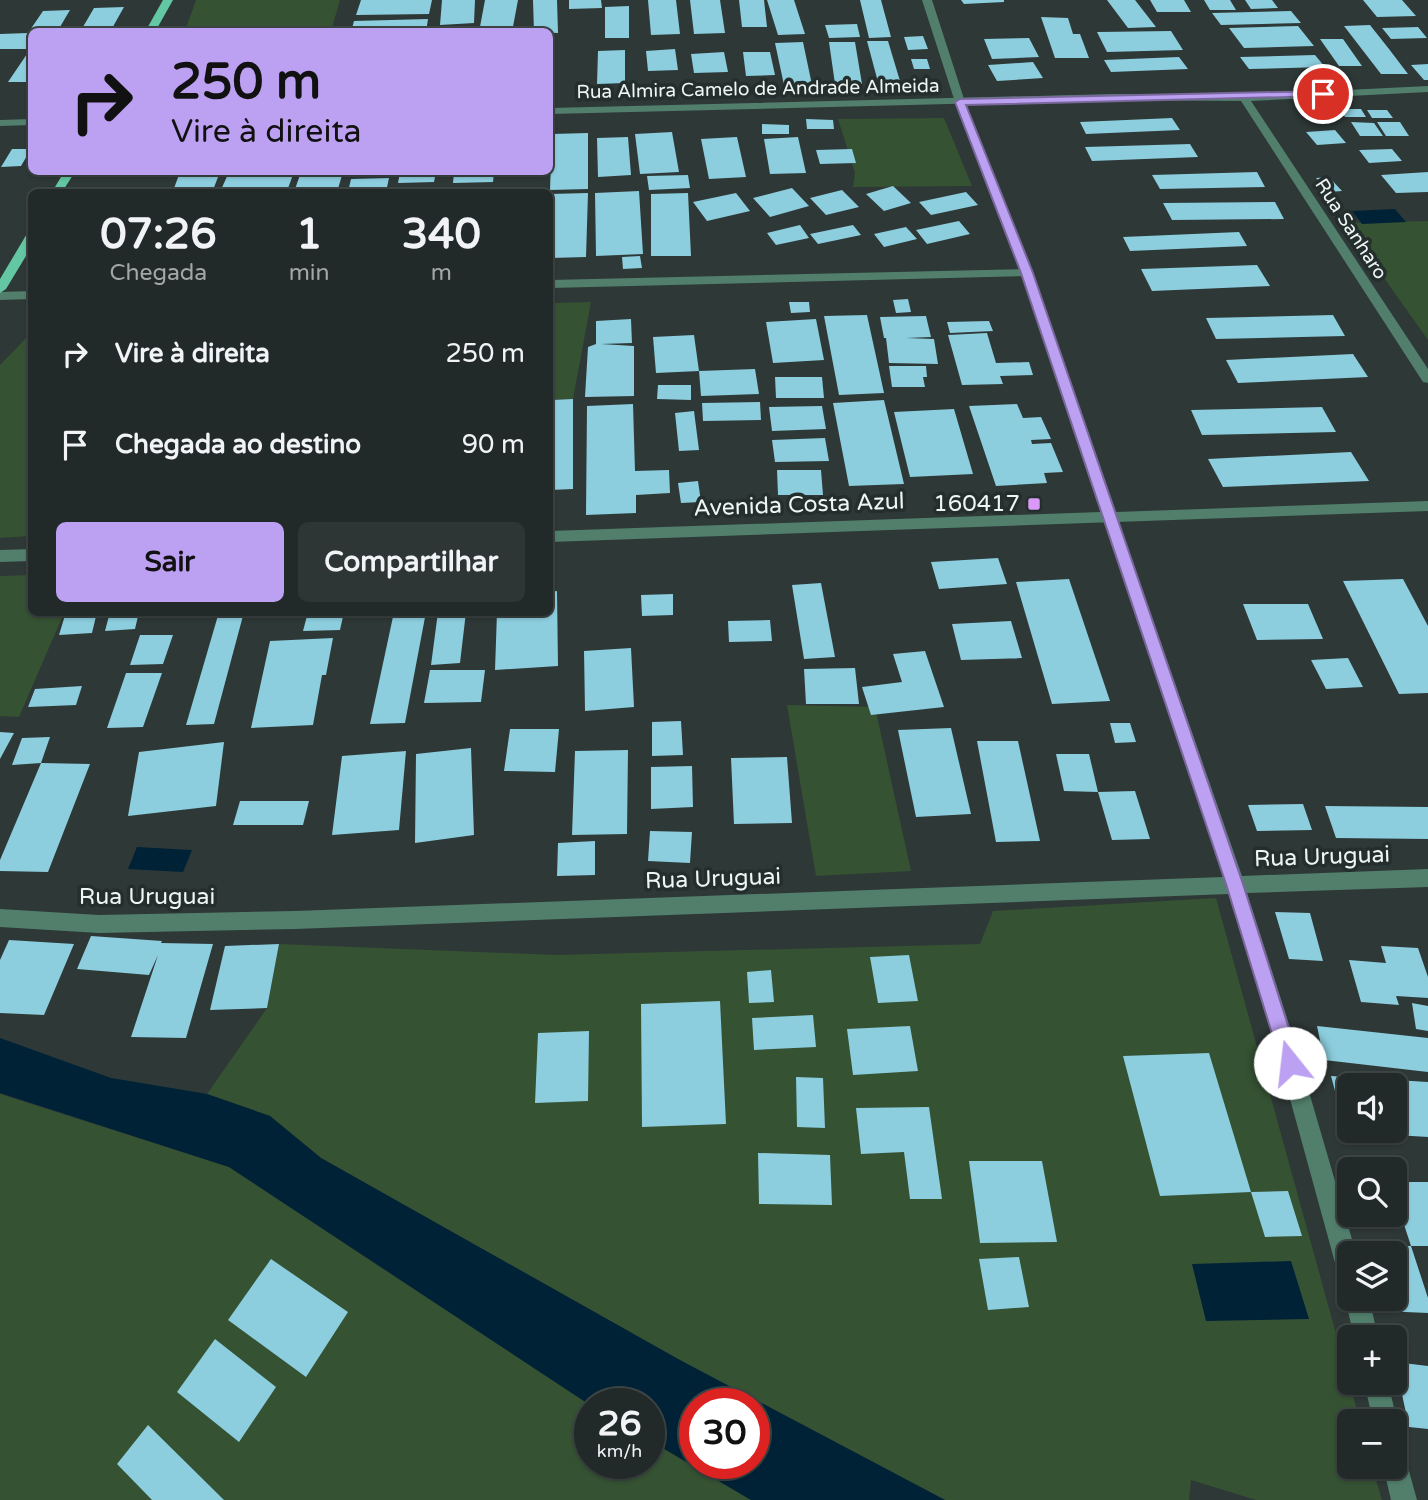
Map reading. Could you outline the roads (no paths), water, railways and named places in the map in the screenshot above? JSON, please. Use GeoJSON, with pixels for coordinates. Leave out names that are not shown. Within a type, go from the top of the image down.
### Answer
{"type":"FeatureCollection","features":[{"type":"Feature","properties":{"kind":"main road"},"geometry":{"type":"LineString","coordinates":[[152,28],[168,0]]}},
{"type":"Feature","properties":{"kind":"main road"},"geometry":{"type":"LineString","coordinates":[[0,289],[28,242]]}},
{"type":"Feature","properties":{"kind":"street"},"geometry":{"type":"LineString","coordinates":[[928,0],[960,102],[1027,273],[1235,884],[1283,1037],[1341,1241]]}},
{"type":"Feature","properties":{"kind":"street","name":"Rua Almira Camelo de Andrade Almeida"},"geometry":{"type":"LineString","coordinates":[[553,111],[1113,97],[1244,98],[1428,89]]}},
{"type":"Feature","properties":{"kind":"street","name":"Rua Sanharo"},"geometry":{"type":"LineString","coordinates":[[1244,98],[1428,379]]}},
{"type":"Feature","properties":{"kind":"street"},"geometry":{"type":"LineString","coordinates":[[0,123],[28,122]]}},
{"type":"Feature","properties":{"kind":"street"},"geometry":{"type":"LineString","coordinates":[[553,284],[1027,273]]}},
{"type":"Feature","properties":{"kind":"street"},"geometry":{"type":"LineString","coordinates":[[0,296],[28,295]]}},
{"type":"Feature","properties":{"kind":"street","name":"Avenida Costa Azul"},"geometry":{"type":"LineString","coordinates":[[553,537],[1428,506]]}},
{"type":"Feature","properties":{"kind":"street"},"geometry":{"type":"LineString","coordinates":[[0,556],[28,555]]}},
{"type":"Feature","properties":{"kind":"street","name":"Rua Uruguai"},"geometry":{"type":"LineString","coordinates":[[0,918],[99,924],[295,920],[1428,878]]}},
{"type":"Feature","properties":{"kind":"street"},"geometry":{"type":"LineString","coordinates":[[1399,1479],[1404,1500]]}},
{"type":"Feature","properties":{"kind":"water"},"geometry":{"type":"Polygon","coordinates":[[[1395,209],[1406,222],[1362,224],[1352,211],[1395,209]]]}},
{"type":"Feature","properties":{"kind":"water"},"geometry":{"type":"Polygon","coordinates":[[[137,847],[192,850],[183,872],[128,869],[137,847]]]}},
{"type":"Feature","properties":{"kind":"water"},"geometry":{"type":"Polygon","coordinates":[[[0,1038],[111,1078],[207,1094],[270,1116],[321,1158],[733,1388],[679,1388],[679,1458],[665,1449],[665,1388],[574,1388],[574,1394],[229,1167],[0,1093],[0,1038]]]}},
{"type":"Feature","properties":{"kind":"water"},"geometry":{"type":"Polygon","coordinates":[[[1291,1261],[1309,1319],[1206,1321],[1192,1264],[1291,1261]]]}},
{"type":"Feature","properties":{"kind":"water"},"geometry":{"type":"Polygon","coordinates":[[[770,1408],[945,1500],[751,1500],[715,1479],[770,1479],[770,1408]]]}},
{"type":"Feature","properties":{"kind":"place","name":"160417"},"geometry":{"type":"Point","coordinates":[1034,504]}}]}
